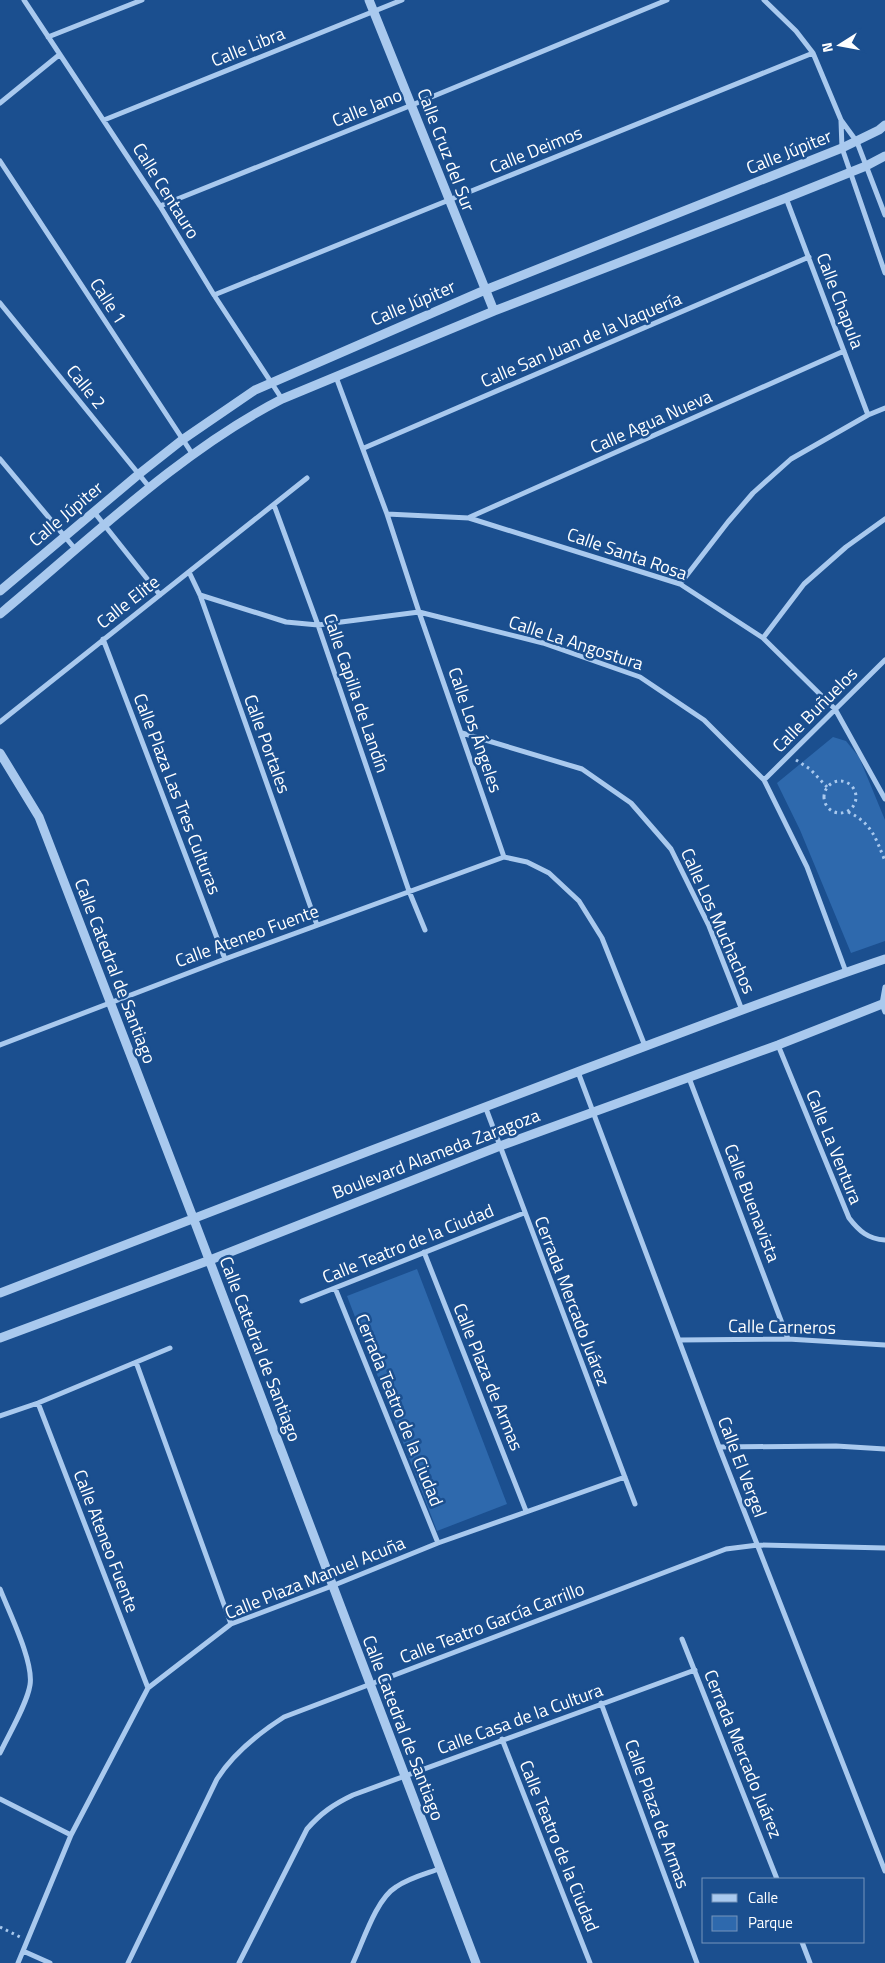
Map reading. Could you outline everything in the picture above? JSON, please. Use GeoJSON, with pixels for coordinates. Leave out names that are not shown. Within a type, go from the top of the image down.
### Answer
{"type":"FeatureCollection","features":[{"type":"Feature","properties":{"kind":"street","name":"Calle Centauro"},"geometry":{"type":"LineString","coordinates":[[24,0],[160,206],[214,295],[282,399]]}},
{"type":"Feature","properties":{"kind":"street"},"geometry":{"type":"LineString","coordinates":[[48,37],[142,0]]}},
{"type":"Feature","properties":{"kind":"street","name":"Calle Cruz del Sur"},"geometry":{"type":"LineString","coordinates":[[369,0],[494,311]]}},
{"type":"Feature","properties":{"kind":"street","name":"Calle Libra"},"geometry":{"type":"LineString","coordinates":[[104,120],[402,0]]}},
{"type":"Feature","properties":{"kind":"street","name":"Calle Jano"},"geometry":{"type":"LineString","coordinates":[[160,206],[667,0]]}},
{"type":"Feature","properties":{"kind":"street"},"geometry":{"type":"LineString","coordinates":[[764,0],[796,31],[813,53],[841,120],[857,142],[885,216]]}},
{"type":"Feature","properties":{"kind":"street","name":"Calle Deimos"},"geometry":{"type":"LineString","coordinates":[[214,295],[813,53]]}},
{"type":"Feature","properties":{"kind":"street"},"geometry":{"type":"LineString","coordinates":[[0,103],[59,55]]}},
{"type":"Feature","properties":{"kind":"street"},"geometry":{"type":"LineString","coordinates":[[841,120],[842,148],[885,273]]}},
{"type":"Feature","properties":{"kind":"street","name":"Calle Júpiter"},"geometry":{"type":"LineString","coordinates":[[0,591],[182,440],[270,383],[486,290],[857,142],[885,125]]}},
{"type":"Feature","properties":{"kind":"street","name":"Calle Júpiter"},"geometry":{"type":"LineString","coordinates":[[0,614],[150,488],[251,416],[282,399],[494,311],[786,198],[866,166],[885,156]]}},
{"type":"Feature","properties":{"kind":"street","name":"Calle 1"},"geometry":{"type":"LineString","coordinates":[[0,161],[193,456]]}},
{"type":"Feature","properties":{"kind":"street","name":"Calle Chapula"},"geometry":{"type":"LineString","coordinates":[[786,198],[868,415]]}},
{"type":"Feature","properties":{"kind":"street","name":"Calle San Juan de la Vaquería"},"geometry":{"type":"LineString","coordinates":[[364,448],[809,257]]}},
{"type":"Feature","properties":{"kind":"street","name":"Calle 2"},"geometry":{"type":"LineString","coordinates":[[0,303],[150,488]]}},
{"type":"Feature","properties":{"kind":"street","name":"Calle Agua Nueva"},"geometry":{"type":"LineString","coordinates":[[469,518],[844,351]]}},
{"type":"Feature","properties":{"kind":"street","name":"Calle Los Ángeles"},"geometry":{"type":"LineString","coordinates":[[336,377],[388,514],[419,612],[504,857]]}},
{"type":"Feature","properties":{"kind":"street"},"geometry":{"type":"LineString","coordinates":[[680,584],[753,493],[790,459],[868,415],[885,408]]}},
{"type":"Feature","properties":{"kind":"street"},"geometry":{"type":"LineString","coordinates":[[0,459],[76,550]]}},
{"type":"Feature","properties":{"kind":"street","name":"Calle Elite"},"geometry":{"type":"LineString","coordinates":[[0,722],[306,478]]}},
{"type":"Feature","properties":{"kind":"street","name":"Calle Capilla de Landín"},"geometry":{"type":"LineString","coordinates":[[274,504],[424,930]]}},
{"type":"Feature","properties":{"kind":"street"},"geometry":{"type":"LineString","coordinates":[[94,512],[160,595]]}},
{"type":"Feature","properties":{"kind":"street","name":"Calle Santa Rosa"},"geometry":{"type":"LineString","coordinates":[[388,514],[469,518],[680,584],[763,638],[835,709],[885,799]]}},
{"type":"Feature","properties":{"kind":"street"},"geometry":{"type":"LineString","coordinates":[[763,638],[804,584],[846,547],[885,519]]}},
{"type":"Feature","properties":{"kind":"street","name":"Calle Portales"},"geometry":{"type":"LineString","coordinates":[[189,572],[200,595],[317,925]]}},
{"type":"Feature","properties":{"kind":"street","name":"Calle La Angostura"},"geometry":{"type":"LineString","coordinates":[[200,595],[286,622],[318,625],[419,612],[543,643],[640,677],[704,720],[764,780],[806,867],[846,972]]}},
{"type":"Feature","properties":{"kind":"street","name":"Calle Plaza Las Tres Culturas"},"geometry":{"type":"LineString","coordinates":[[103,639],[225,959]]}},
{"type":"Feature","properties":{"kind":"street","name":"Calle Buñuelos"},"geometry":{"type":"LineString","coordinates":[[764,780],[885,660]]}},
{"type":"Feature","properties":{"kind":"street","name":"Calle Los Muchachos"},"geometry":{"type":"LineString","coordinates":[[462,733],[582,769],[631,804],[671,849],[709,926],[742,1010]]}},
{"type":"Feature","properties":{"kind":"street","name":"Calle Catedral de Santiago"},"geometry":{"type":"LineString","coordinates":[[0,754],[38,817],[210,1260],[476,1963]]}},
{"type":"Feature","properties":{"kind":"street"},"geometry":{"type":"LineString","coordinates":[[504,857],[527,862],[549,873],[579,900],[602,938],[645,1046]]}},
{"type":"Feature","properties":{"kind":"street","name":"Calle Ateneo Fuente"},"geometry":{"type":"LineString","coordinates":[[0,1045],[225,959],[504,857]]}},
{"type":"Feature","properties":{"kind":"street","name":"Boulevard Alameda Zaragoza"},"geometry":{"type":"LineString","coordinates":[[0,1293],[194,1220],[485,1106],[885,959]]}},
{"type":"Feature","properties":{"kind":"street"},"geometry":{"type":"LineString","coordinates":[[884,1006],[885,987]]}},
{"type":"Feature","properties":{"kind":"street","name":"Boulevard Alameda Zaragoza"},"geometry":{"type":"LineString","coordinates":[[0,1338],[210,1260],[500,1146],[884,1006]]}},
{"type":"Feature","properties":{"kind":"street","name":"Calle La Ventura"},"geometry":{"type":"LineString","coordinates":[[778,1045],[849,1218],[859,1231],[870,1237],[885,1240]]}},
{"type":"Feature","properties":{"kind":"street","name":"Calle El Vergel"},"geometry":{"type":"LineString","coordinates":[[578,1072],[719,1447],[885,1871]]}},
{"type":"Feature","properties":{"kind":"street","name":"Calle Buenavista"},"geometry":{"type":"LineString","coordinates":[[690,1078],[788,1339]]}},
{"type":"Feature","properties":{"kind":"street","name":"Cerrada Mercado Juárez"},"geometry":{"type":"LineString","coordinates":[[485,1106],[635,1504]]}},
{"type":"Feature","properties":{"kind":"street","name":"Calle Teatro de la Ciudad"},"geometry":{"type":"LineString","coordinates":[[302,1301],[524,1213]]}},
{"type":"Feature","properties":{"kind":"street","name":"Calle Plaza de Armas"},"geometry":{"type":"LineString","coordinates":[[424,1252],[526,1511]]}},
{"type":"Feature","properties":{"kind":"street","name":"Cerrada Teatro de la Ciudad"},"geometry":{"type":"LineString","coordinates":[[335,1288],[438,1543]]}},
{"type":"Feature","properties":{"kind":"street","name":"Calle Carneros"},"geometry":{"type":"LineString","coordinates":[[678,1340],[788,1339],[885,1345]]}},
{"type":"Feature","properties":{"kind":"street"},"geometry":{"type":"LineString","coordinates":[[0,1416],[38,1403],[170,1348]]}},
{"type":"Feature","properties":{"kind":"street"},"geometry":{"type":"LineString","coordinates":[[136,1362],[231,1624]]}},
{"type":"Feature","properties":{"kind":"street","name":"Calle Ateneo Fuente"},"geometry":{"type":"LineString","coordinates":[[38,1403],[148,1688]]}},
{"type":"Feature","properties":{"kind":"street"},"geometry":{"type":"LineString","coordinates":[[719,1447],[836,1446],[885,1449]]}},
{"type":"Feature","properties":{"kind":"street","name":"Calle Plaza Manuel Acuña"},"geometry":{"type":"LineString","coordinates":[[18,1963],[71,1835],[148,1688],[231,1624],[438,1543],[625,1477]]}},
{"type":"Feature","properties":{"kind":"street","name":"Calle Teatro García Carrillo"},"geometry":{"type":"LineString","coordinates":[[128,1963],[217,1779],[225,1768],[270,1725],[284,1717],[726,1548],[758,1545],[885,1548]]}},
{"type":"Feature","properties":{"kind":"street"},"geometry":{"type":"LineString","coordinates":[[0,1589],[27,1658],[30,1685],[0,1752]]}},
{"type":"Feature","properties":{"kind":"street","name":"Cerrada Mercado Juárez"},"geometry":{"type":"LineString","coordinates":[[682,1638],[778,1878]]}},
{"type":"Feature","properties":{"kind":"street","name":"Calle Casa de la Cultura"},"geometry":{"type":"LineString","coordinates":[[240,1963],[307,1829],[319,1814],[353,1795],[695,1670]]}},
{"type":"Feature","properties":{"kind":"street","name":"Calle Plaza de Armas"},"geometry":{"type":"LineString","coordinates":[[601,1704],[697,1963]]}},
{"type":"Feature","properties":{"kind":"street","name":"Calle Teatro de la Ciudad"},"geometry":{"type":"LineString","coordinates":[[502,1739],[590,1963]]}},
{"type":"Feature","properties":{"kind":"street"},"geometry":{"type":"LineString","coordinates":[[0,1799],[71,1835]]}},
{"type":"Feature","properties":{"kind":"street"},"geometry":{"type":"LineString","coordinates":[[353,1963],[379,1906],[387,1895],[395,1887],[405,1882],[439,1869]]}},
{"type":"Feature","properties":{"kind":"street"},"geometry":{"type":"LineString","coordinates":[[802,1943],[810,1963]]}},
{"type":"Feature","properties":{"kind":"street"},"geometry":{"type":"LineString","coordinates":[[24,1951],[50,1963]]}},
{"type":"Feature","properties":{"kind":"path"},"geometry":{"type":"LineString","coordinates":[[788,756],[810,769],[827,788]]}},
{"type":"Feature","properties":{"kind":"path"},"geometry":{"type":"LineString","coordinates":[[836,782],[846,782],[854,789],[856,799],[852,809],[847,812],[837,813],[828,808],[824,798],[827,788],[836,782]]}},
{"type":"Feature","properties":{"kind":"path"},"geometry":{"type":"LineString","coordinates":[[847,812],[863,821],[873,830],[885,861]]}},
{"type":"Feature","properties":{"kind":"path"},"geometry":{"type":"LineString","coordinates":[[0,1928],[28,1940]]}},
{"type":"Feature","properties":{"kind":"green space"},"geometry":{"type":"Polygon","coordinates":[[[833,737],[846,741],[859,757],[885,820],[885,941],[851,953],[800,830],[777,783],[833,737]]]}},
{"type":"Feature","properties":{"kind":"green space"},"geometry":{"type":"Polygon","coordinates":[[[417,1269],[507,1504],[437,1531],[347,1296],[417,1269]]]}}]}
